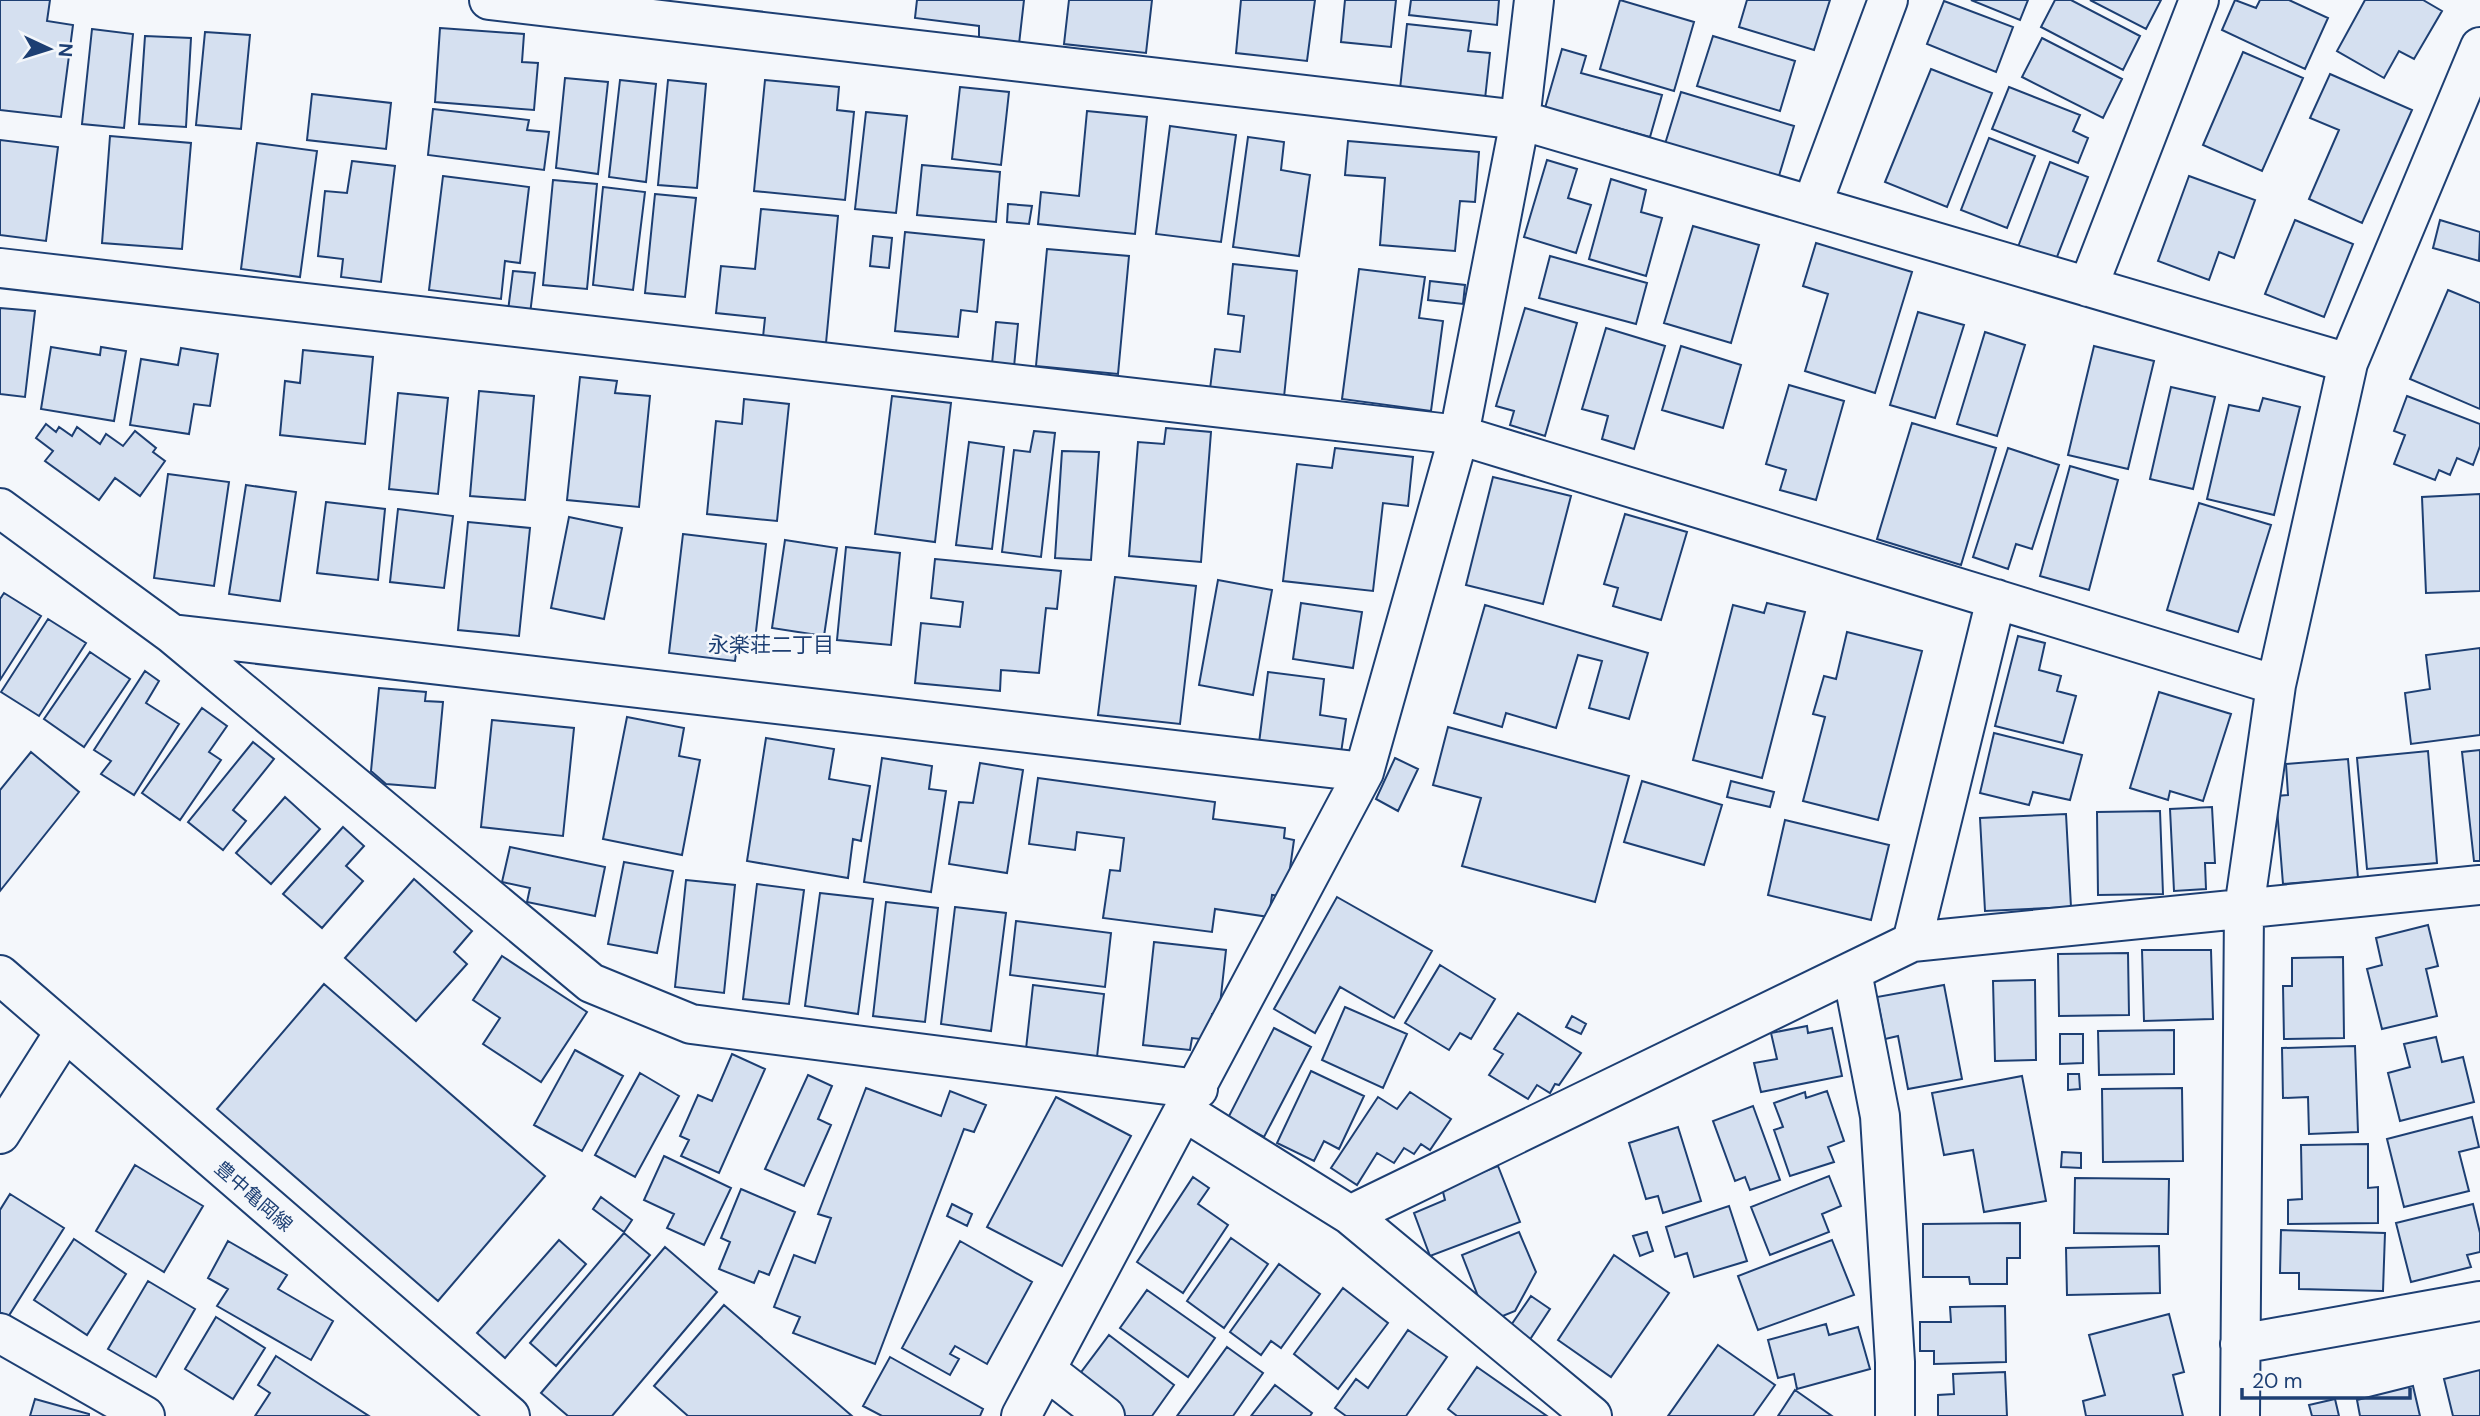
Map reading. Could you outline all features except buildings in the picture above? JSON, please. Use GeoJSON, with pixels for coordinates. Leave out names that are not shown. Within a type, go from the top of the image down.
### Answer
{"type":"FeatureCollection","features":[{"type":"Feature","properties":{"kind":"street"},"geometry":{"type":"LineString","coordinates":[[489,0],[1520,120],[2347,363]]}},
{"type":"Feature","properties":{"kind":"street"},"geometry":{"type":"LineString","coordinates":[[1021,1416],[1364,772],[1460,435],[1520,120],[1534,0]]}},
{"type":"Feature","properties":{"kind":"street"},"geometry":{"type":"LineString","coordinates":[[1811,205],[1888,0]]}},
{"type":"Feature","properties":{"kind":"street"},"geometry":{"type":"LineString","coordinates":[[2088,287],[2199,0]]}},
{"type":"Feature","properties":{"kind":"street"},"geometry":{"type":"LineString","coordinates":[[2240,1416],[2244,909],[2276,685],[2347,363],[2480,47]]}},
{"type":"Feature","properties":{"kind":"street"},"geometry":{"type":"LineString","coordinates":[[0,268],[1460,435],[2276,685]]}},
{"type":"Feature","properties":{"kind":"street"},"geometry":{"type":"LineString","coordinates":[[0,508],[172,634],[591,983],[691,1024],[1191,1100],[1350,1215],[1592,1416]]}},
{"type":"Feature","properties":{"kind":"street"},"geometry":{"type":"LineString","coordinates":[[1912,942],[1996,599]]}},
{"type":"Feature","properties":{"kind":"street"},"geometry":{"type":"LineString","coordinates":[[172,634],[1364,772]]}},
{"type":"Feature","properties":{"kind":"street"},"geometry":{"type":"LineString","coordinates":[[1350,1215],[1912,942],[2480,885]]}},
{"type":"Feature","properties":{"kind":"street"},"geometry":{"type":"LineString","coordinates":[[1852,972],[1880,1116],[1895,1363],[1895,1416]]}},
{"type":"Feature","properties":{"kind":"street","name":"豊中亀岡線"},"geometry":{"type":"LineString","coordinates":[[0,975],[510,1416]]}},
{"type":"Feature","properties":{"kind":"street"},"geometry":{"type":"LineString","coordinates":[[0,1134],[64,1033]]}},
{"type":"Feature","properties":{"kind":"street"},"geometry":{"type":"LineString","coordinates":[[2239,1344],[2480,1301]]}},
{"type":"Feature","properties":{"kind":"street"},"geometry":{"type":"LineString","coordinates":[[4,1346],[145,1416]]}},
{"type":"Feature","properties":{"kind":"street"},"geometry":{"type":"LineString","coordinates":[[1046,1370],[1105,1416]]}},
{"type":"Feature","properties":{"kind":"district","name":"永楽荘二丁目"},"geometry":{"type":"Point","coordinates":[771,645]}}]}
